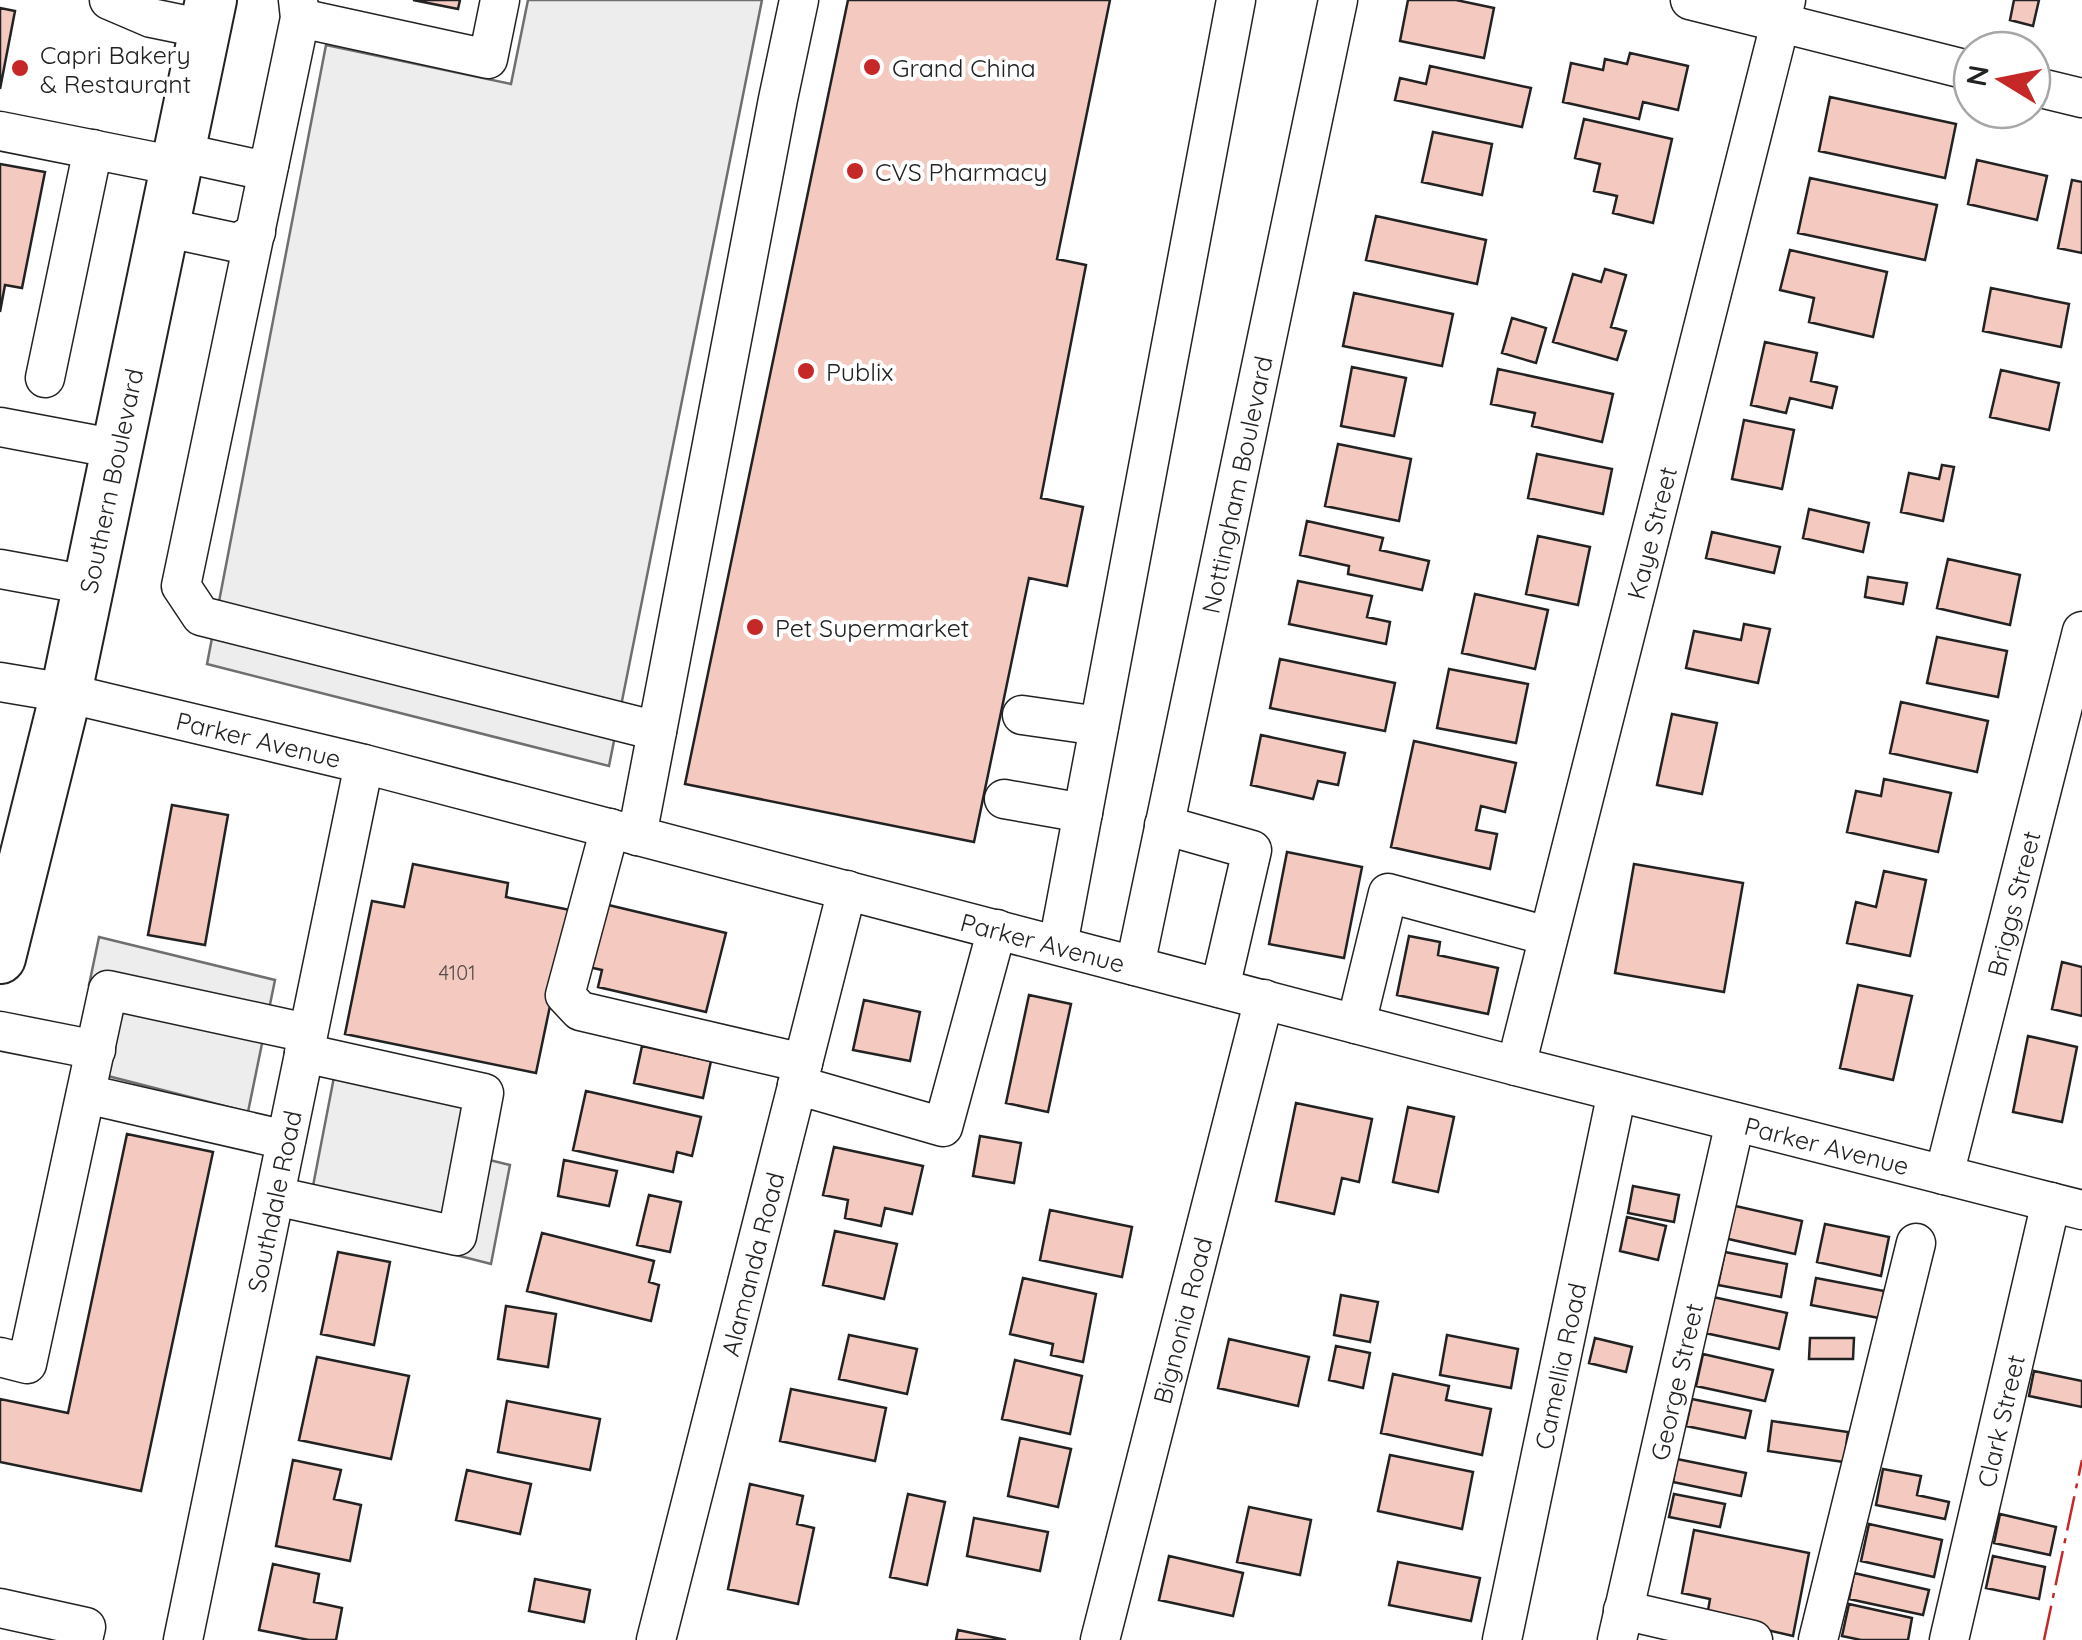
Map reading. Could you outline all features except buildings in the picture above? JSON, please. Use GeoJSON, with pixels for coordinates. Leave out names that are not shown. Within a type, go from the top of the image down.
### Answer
{"type":"FeatureCollection","features":[{"type":"Feature","properties":{"kind":"main road","name":"Southern Boulevard"},"geometry":{"type":"LineString","coordinates":[[0,958],[13,850],[66,694],[208,14]]}},
{"type":"Feature","properties":{"kind":"street"},"geometry":{"type":"LineString","coordinates":[[109,0],[151,18],[208,14]]}},
{"type":"Feature","properties":{"kind":"street"},"geometry":{"type":"LineString","coordinates":[[500,0],[488,59],[299,9],[181,586],[201,616],[657,731]]}},
{"type":"Feature","properties":{"kind":"street"},"geometry":{"type":"LineString","coordinates":[[800,0],[657,731],[565,995],[580,1012],[800,1074],[943,1128],[997,930]]}},
{"type":"Feature","properties":{"kind":"street"},"geometry":{"type":"LineString","coordinates":[[1058,946],[1236,0]]}},
{"type":"Feature","properties":{"kind":"street","name":"Nottingham Boulevard"},"geometry":{"type":"LineString","coordinates":[[1135,966],[1338,0]]}},
{"type":"Feature","properties":{"kind":"street"},"geometry":{"type":"LineString","coordinates":[[1690,0],[1783,11],[1952,65]]}},
{"type":"Feature","properties":{"kind":"street","name":"Kaye Street"},"geometry":{"type":"LineString","coordinates":[[1516,1066],[1783,11]]}},
{"type":"Feature","properties":{"kind":"street"},"geometry":{"type":"LineString","coordinates":[[2052,91],[2082,98]]}},
{"type":"Feature","properties":{"kind":"street"},"geometry":{"type":"LineString","coordinates":[[0,131],[93,149],[252,168],[269,165]]}},
{"type":"Feature","properties":{"kind":"street"},"geometry":{"type":"LineString","coordinates":[[45,378],[93,149]]}},
{"type":"Feature","properties":{"kind":"street"},"geometry":{"type":"LineString","coordinates":[[164,227],[238,243],[256,232]]}},
{"type":"Feature","properties":{"kind":"street"},"geometry":{"type":"LineString","coordinates":[[0,426],[117,449]]}},
{"type":"Feature","properties":{"kind":"street"},"geometry":{"type":"LineString","coordinates":[[0,569],[88,585]]}},
{"type":"Feature","properties":{"kind":"street","name":"Briggs Street"},"geometry":{"type":"LineString","coordinates":[[1944,1175],[2082,630]]}},
{"type":"Feature","properties":{"kind":"street","name":"Parker Avenue"},"geometry":{"type":"LineString","coordinates":[[0,682],[364,764],[2067,1206]]}},
{"type":"Feature","properties":{"kind":"street"},"geometry":{"type":"LineString","coordinates":[[1022,716],[1099,726]]}},
{"type":"Feature","properties":{"kind":"street","name":"Southdale Road"},"geometry":{"type":"LineString","coordinates":[[183,1640],[364,764]]}},
{"type":"Feature","properties":{"kind":"street"},"geometry":{"type":"LineString","coordinates":[[1004,799],[1083,813]]}},
{"type":"Feature","properties":{"kind":"street"},"geometry":{"type":"LineString","coordinates":[[1164,825],[1252,850],[1220,988]]}},
{"type":"Feature","properties":{"kind":"street","name":"Alamanda Road"},"geometry":{"type":"LineString","coordinates":[[656,1640],[847,890]]}},
{"type":"Feature","properties":{"kind":"street"},"geometry":{"type":"LineString","coordinates":[[1356,1024],[1388,893],[1548,936]]}},
{"type":"Feature","properties":{"kind":"street"},"geometry":{"type":"LineString","coordinates":[[0,1357],[27,1364],[108,990],[484,1093],[457,1236],[275,1196]]}},
{"type":"Feature","properties":{"kind":"street","name":"Bignonia Road"},"geometry":{"type":"LineString","coordinates":[[1100,1640],[1264,1000]]}},
{"type":"Feature","properties":{"kind":"street"},"geometry":{"type":"LineString","coordinates":[[0,1031],[96,1050]]}},
{"type":"Feature","properties":{"kind":"street","name":"Camellia Road"},"geometry":{"type":"LineString","coordinates":[[1502,1640],[1618,1092]]}},
{"type":"Feature","properties":{"kind":"street"},"geometry":{"type":"LineString","coordinates":[[86,1094],[286,1140]]}},
{"type":"Feature","properties":{"kind":"street","name":"George Street"},"geometry":{"type":"LineString","coordinates":[[1620,1625],[1736,1122]]}},
{"type":"Feature","properties":{"kind":"street","name":"Clark Street"},"geometry":{"type":"LineString","coordinates":[[1948,1640],[2067,1206]]}},
{"type":"Feature","properties":{"kind":"street"},"geometry":{"type":"LineString","coordinates":[[1818,1640],[1916,1243]]}},
{"type":"Feature","properties":{"kind":"street"},"geometry":{"type":"LineString","coordinates":[[0,1608],[86,1627],[83,1640]]}},
{"type":"Feature","properties":{"kind":"street"},"geometry":{"type":"LineString","coordinates":[[1620,1625],[1752,1640]]}},
{"type":"Feature","properties":{"kind":"shaded area"},"geometry":{"type":"Polygon","coordinates":[[[528,0],[762,0],[609,766],[207,664],[326,45],[511,84],[528,0]]]}},
{"type":"Feature","properties":{"kind":"shaded area"},"geometry":{"type":"Polygon","coordinates":[[[99,937],[275,980],[248,1112],[104,1075],[124,993],[89,985],[99,937]]]}},
{"type":"Feature","properties":{"kind":"shaded area"},"geometry":{"type":"Polygon","coordinates":[[[334,1077],[467,1107],[457,1152],[510,1165],[491,1264],[307,1217],[334,1077]]]}},
{"type":"Feature","properties":{"kind":"power"},"geometry":{"type":"LineString","coordinates":[[2044,1640],[2082,1460]]}},
{"type":"Feature","properties":{"kind":"place","name":"Grand China"},"geometry":{"type":"Point","coordinates":[872,67]}},
{"type":"Feature","properties":{"kind":"place","name":"Capri Bakery & Restaurant"},"geometry":{"type":"Point","coordinates":[20,68]}},
{"type":"Feature","properties":{"kind":"place","name":"CVS Pharmacy"},"geometry":{"type":"Point","coordinates":[855,171]}},
{"type":"Feature","properties":{"kind":"place","name":"Publix"},"geometry":{"type":"Point","coordinates":[806,371]}},
{"type":"Feature","properties":{"kind":"place","name":"Pet Supermarket"},"geometry":{"type":"Point","coordinates":[755,627]}}]}
